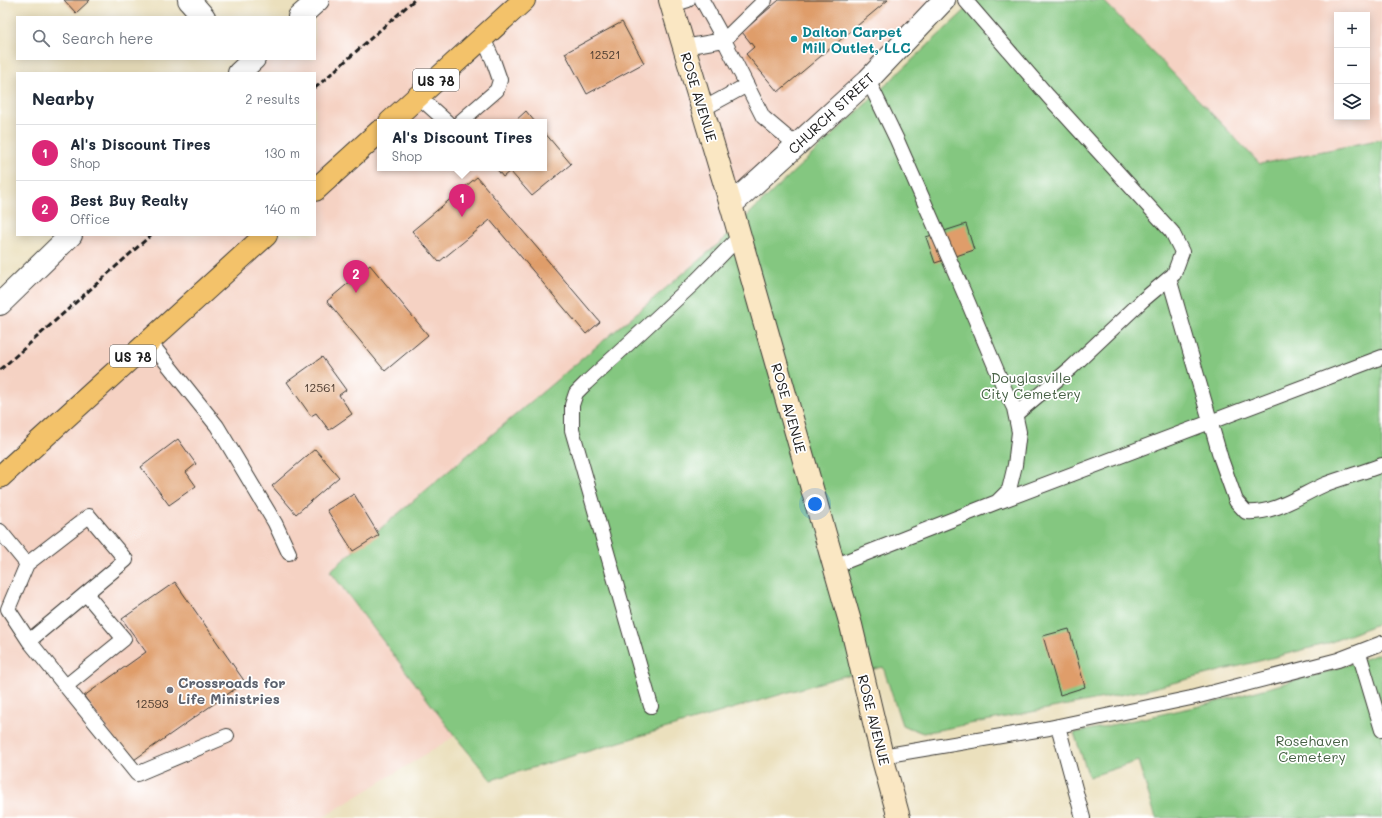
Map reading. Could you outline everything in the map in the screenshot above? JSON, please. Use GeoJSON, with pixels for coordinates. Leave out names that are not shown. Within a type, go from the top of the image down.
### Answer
{"type":"FeatureCollection","features":[{"type":"Feature","properties":{"kind":"main road","name":"US 78"},"geometry":{"type":"LineString","coordinates":[[393,119],[524,0]]}},
{"type":"Feature","properties":{"kind":"main road"},"geometry":{"type":"LineString","coordinates":[[316,189],[377,134]]}},
{"type":"Feature","properties":{"kind":"main road","name":"US 78"},"geometry":{"type":"LineString","coordinates":[[0,477],[265,236]]}},
{"type":"Feature","properties":{"kind":"street"},"geometry":{"type":"LineString","coordinates":[[189,0],[203,16]]}},
{"type":"Feature","properties":{"kind":"street"},"geometry":{"type":"LineString","coordinates":[[300,16],[318,0]]}},
{"type":"Feature","properties":{"kind":"street","name":"CHURCH STREET"},"geometry":{"type":"LineString","coordinates":[[731,205],[868,80],[944,0]]}},
{"type":"Feature","properties":{"kind":"street","name":"ROSE AVENUE"},"geometry":{"type":"LineString","coordinates":[[676,2],[684,47],[740,236],[851,626],[882,756],[899,818]]}},
{"type":"Feature","properties":{"kind":"street"},"geometry":{"type":"LineString","coordinates":[[0,304],[70,236]]}},
{"type":"Feature","properties":{"kind":"lane"},"geometry":{"type":"LineString","coordinates":[[702,0],[764,117],[796,145]]}},
{"type":"Feature","properties":{"kind":"lane"},"geometry":{"type":"LineString","coordinates":[[684,47],[724,40],[765,0]]}},
{"type":"Feature","properties":{"kind":"lane"},"geometry":{"type":"LineString","coordinates":[[965,0],[1048,96],[1172,232],[1182,252],[1174,274],[1143,300],[1071,368],[1016,414]]}},
{"type":"Feature","properties":{"kind":"lane"},"geometry":{"type":"LineString","coordinates":[[463,119],[497,90],[500,80],[483,38]]}},
{"type":"Feature","properties":{"kind":"lane"},"geometry":{"type":"LineString","coordinates":[[868,80],[909,168],[1016,414],[1019,432],[1015,465],[1009,490],[996,502]]}},
{"type":"Feature","properties":{"kind":"lane"},"geometry":{"type":"LineString","coordinates":[[703,109],[747,85]]}},
{"type":"Feature","properties":{"kind":"lane"},"geometry":{"type":"LineString","coordinates":[[418,96],[444,119]]}},
{"type":"Feature","properties":{"kind":"lane"},"geometry":{"type":"LineString","coordinates":[[651,706],[572,430],[572,405],[576,393],[693,284],[740,236]]}},
{"type":"Feature","properties":{"kind":"lane"},"geometry":{"type":"LineString","coordinates":[[1169,278],[1210,423],[1236,501],[1246,512],[1257,513],[1274,510],[1326,484],[1382,465]]}},
{"type":"Feature","properties":{"kind":"lane"},"geometry":{"type":"LineString","coordinates":[[150,341],[218,426],[275,522],[289,553]]}},
{"type":"Feature","properties":{"kind":"lane"},"geometry":{"type":"LineString","coordinates":[[834,566],[996,502],[1210,423],[1382,357]]}},
{"type":"Feature","properties":{"kind":"lane"},"geometry":{"type":"LineString","coordinates":[[29,641],[126,560],[89,516],[27,564],[8,609],[29,641],[137,774],[226,736]]}},
{"type":"Feature","properties":{"kind":"lane"},"geometry":{"type":"LineString","coordinates":[[0,531],[27,564]]}},
{"type":"Feature","properties":{"kind":"lane"},"geometry":{"type":"LineString","coordinates":[[66,686],[124,639],[86,594]]}},
{"type":"Feature","properties":{"kind":"lane"},"geometry":{"type":"LineString","coordinates":[[882,756],[1058,726],[1198,696],[1338,660],[1382,644]]}},
{"type":"Feature","properties":{"kind":"lane"},"geometry":{"type":"LineString","coordinates":[[1359,653],[1382,730]]}},
{"type":"Feature","properties":{"kind":"lane"},"geometry":{"type":"LineString","coordinates":[[1058,726],[1083,818]]}},
{"type":"Feature","properties":{"kind":"shaded area"},"geometry":{"type":"Polygon","coordinates":[[[318,0],[955,0],[731,205],[723,240],[330,571],[455,736],[322,818],[0,818],[0,304],[70,236],[316,236],[316,72],[240,72],[253,60],[316,60],[315,16],[318,0]]]}},
{"type":"Feature","properties":{"kind":"shaded area"},"geometry":{"type":"Polygon","coordinates":[[[1103,0],[1382,0],[1382,139],[1260,164],[1103,0]]]}},
{"type":"Feature","properties":{"kind":"green space","name":"Douglasville City Cemetery"},"geometry":{"type":"Polygon","coordinates":[[[976,0],[1103,0],[1260,164],[1382,139],[1382,622],[1326,644],[1145,690],[923,733],[902,725],[883,667],[840,677],[491,780],[455,736],[330,571],[723,240],[976,0]]]}},
{"type":"Feature","properties":{"kind":"green space","name":"Rosehaven Cemetery"},"geometry":{"type":"Polygon","coordinates":[[[1382,653],[1382,818],[1156,818],[1138,761],[1089,777],[1074,733],[1209,704],[1326,672],[1382,653]]]}},
{"type":"Feature","properties":{"kind":"building"},"geometry":{"type":"Polygon","coordinates":[[[64,0],[90,0],[76,13],[64,0]]]}},
{"type":"Feature","properties":{"kind":"building","name":"Dalton Carpet Mill Outlet, LLC"},"geometry":{"type":"Polygon","coordinates":[[[779,0],[888,0],[778,92],[746,54],[754,47],[742,32],[779,0]]]}},
{"type":"Feature","properties":{"kind":"building"},"geometry":{"type":"Polygon","coordinates":[[[622,22],[644,63],[587,94],[565,53],[622,22]]]}},
{"type":"Feature","properties":{"kind":"building"},"geometry":{"type":"Polygon","coordinates":[[[526,111],[533,119],[517,119],[526,111]]]}},
{"type":"Feature","properties":{"kind":"building"},"geometry":{"type":"Polygon","coordinates":[[[547,136],[571,164],[532,196],[510,171],[547,171],[547,136]]]}},
{"type":"Feature","properties":{"kind":"building"},"geometry":{"type":"Polygon","coordinates":[[[498,171],[510,171],[503,177],[498,171]]]}},
{"type":"Feature","properties":{"kind":"building"},"geometry":{"type":"Polygon","coordinates":[[[477,177],[600,322],[586,334],[490,220],[439,262],[412,231],[477,177]]]}},
{"type":"Feature","properties":{"kind":"building"},"geometry":{"type":"Polygon","coordinates":[[[966,224],[974,250],[935,263],[926,237],[966,224]]]}},
{"type":"Feature","properties":{"kind":"building"},"geometry":{"type":"Polygon","coordinates":[[[370,265],[428,335],[385,371],[327,301],[370,265]]]}},
{"type":"Feature","properties":{"kind":"building"},"geometry":{"type":"Polygon","coordinates":[[[322,357],[346,390],[339,395],[352,414],[329,430],[316,413],[311,416],[287,382],[322,357]]]}},
{"type":"Feature","properties":{"kind":"building"},"geometry":{"type":"Polygon","coordinates":[[[178,439],[196,464],[186,472],[196,486],[169,505],[141,467],[178,439]]]}},
{"type":"Feature","properties":{"kind":"building"},"geometry":{"type":"Polygon","coordinates":[[[315,449],[339,477],[296,514],[272,486],[315,449]]]}},
{"type":"Feature","properties":{"kind":"building"},"geometry":{"type":"Polygon","coordinates":[[[354,494],[379,535],[353,551],[327,510],[354,494]]]}},
{"type":"Feature","properties":{"kind":"building"},"geometry":{"type":"Polygon","coordinates":[[[175,582],[245,682],[131,762],[84,696],[146,652],[122,619],[175,582]]]}},
{"type":"Feature","properties":{"kind":"building"},"geometry":{"type":"Polygon","coordinates":[[[1069,629],[1085,687],[1060,695],[1043,636],[1069,629]]]}},
{"type":"Feature","properties":{"kind":"railway"},"geometry":{"type":"LineString","coordinates":[[316,87],[414,0]]}},
{"type":"Feature","properties":{"kind":"railway"},"geometry":{"type":"LineString","coordinates":[[0,370],[150,236]]}},
{"type":"Feature","properties":{"kind":"place","name":"Dalton Carpet Mill Outlet, LLC"},"geometry":{"type":"Point","coordinates":[794,39]}},
{"type":"Feature","properties":{"kind":"place","name":"Al's Discount Tires"},"geometry":{"type":"Point","coordinates":[462,217]}},
{"type":"Feature","properties":{"kind":"place","name":"Best Buy Realty"},"geometry":{"type":"Point","coordinates":[356,293]}},
{"type":"Feature","properties":{"kind":"place","name":"Crossroads for Life Ministries"},"geometry":{"type":"Point","coordinates":[170,690]}}]}
